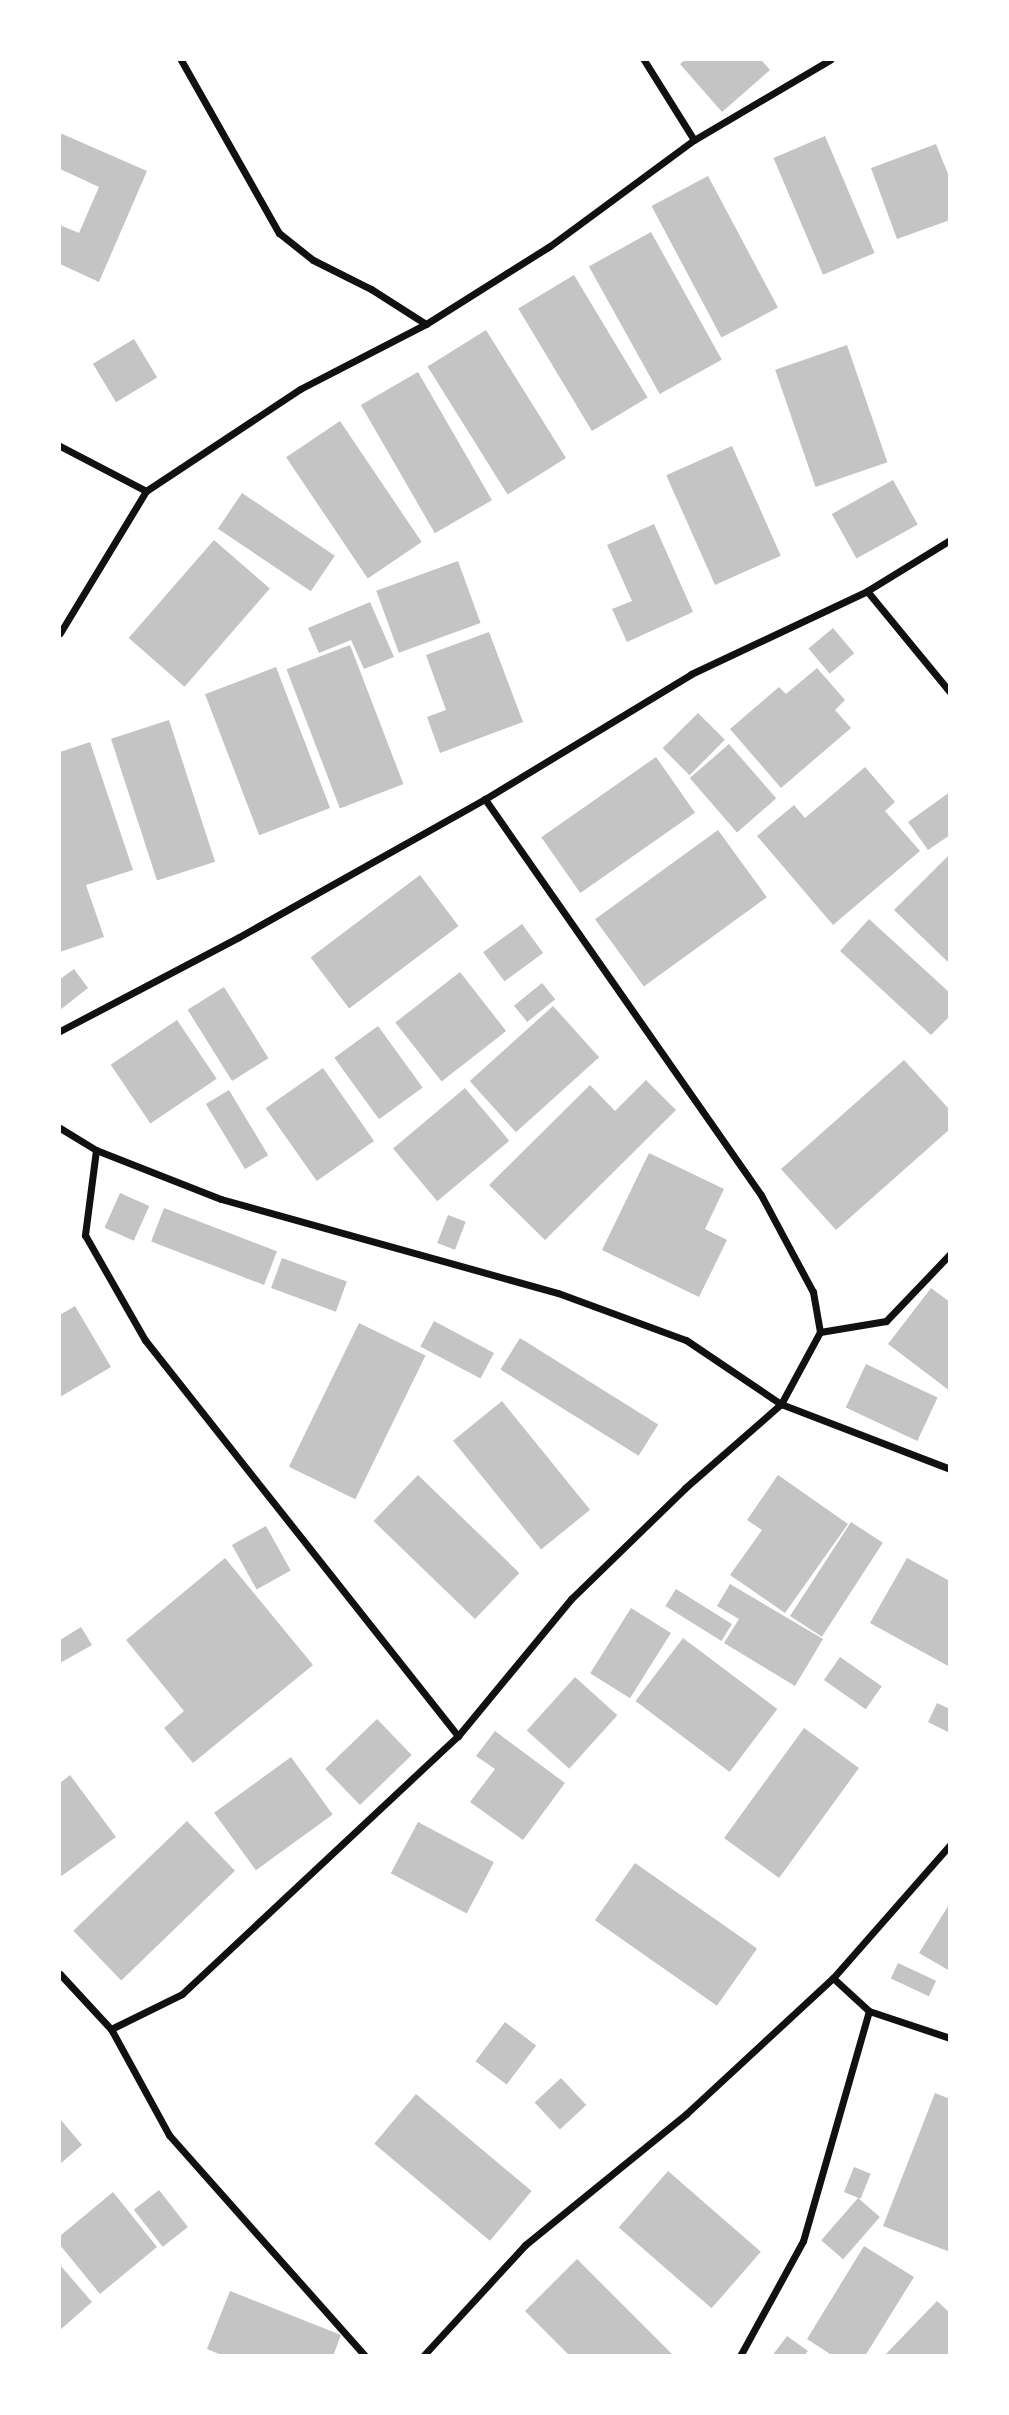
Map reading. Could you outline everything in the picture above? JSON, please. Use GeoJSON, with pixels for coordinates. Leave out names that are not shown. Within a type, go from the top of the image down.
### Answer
{"type":"FeatureCollection","features":[{"type":"Feature","properties":{"kind":"street"},"geometry":{"type":"LineString","coordinates":[[181,60],[279,233],[313,260],[371,289],[426,324]]}},
{"type":"Feature","properties":{"kind":"street"},"geometry":{"type":"LineString","coordinates":[[644,60],[694,140]]}},
{"type":"Feature","properties":{"kind":"street"},"geometry":{"type":"LineString","coordinates":[[60,633],[146,491],[300,389],[426,324],[550,246],[694,140],[830,60]]}},
{"type":"Feature","properties":{"kind":"street"},"geometry":{"type":"LineString","coordinates":[[60,446],[146,491]]}},
{"type":"Feature","properties":{"kind":"street"},"geometry":{"type":"LineString","coordinates":[[60,1031],[239,937],[485,799],[691,674],[867,591],[950,540]]}},
{"type":"Feature","properties":{"kind":"street"},"geometry":{"type":"LineString","coordinates":[[867,591],[950,692]]}},
{"type":"Feature","properties":{"kind":"street"},"geometry":{"type":"LineString","coordinates":[[111,2029],[182,1994],[458,1736],[570,1599],[685,1488],[781,1404],[820,1332],[813,1292],[761,1195],[485,799]]}},
{"type":"Feature","properties":{"kind":"street"},"geometry":{"type":"LineString","coordinates":[[60,1128],[96,1150],[221,1199],[558,1293],[686,1340],[781,1404],[950,1469]]}},
{"type":"Feature","properties":{"kind":"street"},"geometry":{"type":"LineString","coordinates":[[96,1150],[85,1235],[145,1340],[458,1736]]}},
{"type":"Feature","properties":{"kind":"street"},"geometry":{"type":"LineString","coordinates":[[820,1332],[886,1321],[950,1254]]}},
{"type":"Feature","properties":{"kind":"street"},"geometry":{"type":"LineString","coordinates":[[423,2356],[525,2245],[686,2114],[833,1978],[950,1845]]}},
{"type":"Feature","properties":{"kind":"street"},"geometry":{"type":"LineString","coordinates":[[60,1974],[111,2029],[169,2135],[365,2356]]}},
{"type":"Feature","properties":{"kind":"street"},"geometry":{"type":"LineString","coordinates":[[833,1978],[869,2011],[950,2038]]}},
{"type":"Feature","properties":{"kind":"street"},"geometry":{"type":"LineString","coordinates":[[740,2356],[803,2241],[869,2011]]}},
{"type":"Feature","properties":{"kind":"building"},"geometry":{"type":"Polygon","coordinates":[[[685,60],[761,60],[770,70],[722,112],[680,64],[685,60]]]}},
{"type":"Feature","properties":{"kind":"building"},"geometry":{"type":"Polygon","coordinates":[[[60,133],[147,171],[99,282],[60,264],[60,225],[79,233],[99,187],[60,169],[60,133]]]}},
{"type":"Feature","properties":{"kind":"building"},"geometry":{"type":"Polygon","coordinates":[[[825,136],[875,253],[823,275],[773,158],[825,136]]]}},
{"type":"Feature","properties":{"kind":"building"},"geometry":{"type":"Polygon","coordinates":[[[936,144],[950,179],[950,220],[897,239],[871,168],[936,144]]]}},
{"type":"Feature","properties":{"kind":"building"},"geometry":{"type":"Polygon","coordinates":[[[708,176],[778,308],[721,338],[651,206],[708,176]]]}},
{"type":"Feature","properties":{"kind":"building"},"geometry":{"type":"Polygon","coordinates":[[[651,232],[722,360],[660,394],[589,266],[651,232]]]}},
{"type":"Feature","properties":{"kind":"building"},"geometry":{"type":"Polygon","coordinates":[[[574,275],[648,398],[592,431],[518,308],[574,275]]]}},
{"type":"Feature","properties":{"kind":"building"},"geometry":{"type":"Polygon","coordinates":[[[486,330],[566,458],[508,495],[427,367],[486,330]]]}},
{"type":"Feature","properties":{"kind":"building"},"geometry":{"type":"Polygon","coordinates":[[[134,339],[157,378],[116,402],[93,364],[134,339]]]}},
{"type":"Feature","properties":{"kind":"building"},"geometry":{"type":"Polygon","coordinates":[[[847,345],[887,462],[816,487],[775,370],[847,345]]]}},
{"type":"Feature","properties":{"kind":"building"},"geometry":{"type":"Polygon","coordinates":[[[418,372],[492,500],[435,533],[361,405],[418,372]]]}},
{"type":"Feature","properties":{"kind":"building"},"geometry":{"type":"Polygon","coordinates":[[[340,421],[422,542],[368,578],[286,457],[340,421]]]}},
{"type":"Feature","properties":{"kind":"building"},"geometry":{"type":"Polygon","coordinates":[[[732,446],[781,556],[715,585],[666,475],[732,446]]]}},
{"type":"Feature","properties":{"kind":"building"},"geometry":{"type":"Polygon","coordinates":[[[893,480],[918,525],[857,559],[832,514],[893,480]]]}},
{"type":"Feature","properties":{"kind":"building"},"geometry":{"type":"Polygon","coordinates":[[[242,493],[335,556],[311,591],[218,529],[242,493]]]}},
{"type":"Feature","properties":{"kind":"building"},"geometry":{"type":"Polygon","coordinates":[[[654,524],[693,612],[627,642],[612,609],[632,601],[607,545],[654,524]]]}},
{"type":"Feature","properties":{"kind":"building"},"geometry":{"type":"Polygon","coordinates":[[[214,540],[270,589],[185,687],[129,638],[214,540]]]}},
{"type":"Feature","properties":{"kind":"building"},"geometry":{"type":"Polygon","coordinates":[[[458,561],[481,623],[399,653],[376,591],[458,561]]]}},
{"type":"Feature","properties":{"kind":"building"},"geometry":{"type":"Polygon","coordinates":[[[370,602],[394,657],[364,669],[351,640],[319,653],[308,628],[370,602]]]}},
{"type":"Feature","properties":{"kind":"building"},"geometry":{"type":"Polygon","coordinates":[[[833,628],[854,653],[830,674],[808,649],[833,628]]]}},
{"type":"Feature","properties":{"kind":"building"},"geometry":{"type":"Polygon","coordinates":[[[489,632],[523,722],[440,753],[427,717],[446,710],[426,655],[489,632]]]}},
{"type":"Feature","properties":{"kind":"building"},"geometry":{"type":"Polygon","coordinates":[[[350,645],[403,784],[340,808],[287,669],[350,645]]]}},
{"type":"Feature","properties":{"kind":"building"},"geometry":{"type":"Polygon","coordinates":[[[276,667],[330,808],[259,835],[205,694],[276,667]]]}},
{"type":"Feature","properties":{"kind":"building"},"geometry":{"type":"Polygon","coordinates":[[[817,668],[845,700],[835,710],[851,728],[781,788],[730,729],[779,687],[786,694],[817,668]]]}},
{"type":"Feature","properties":{"kind":"building"},"geometry":{"type":"Polygon","coordinates":[[[698,713],[725,740],[690,775],[663,748],[698,713]]]}},
{"type":"Feature","properties":{"kind":"building"},"geometry":{"type":"Polygon","coordinates":[[[169,720],[215,862],[157,881],[111,739],[169,720]]]}},
{"type":"Feature","properties":{"kind":"building"},"geometry":{"type":"Polygon","coordinates":[[[90,742],[133,870],[86,885],[104,937],[60,952],[60,752],[90,742]]]}},
{"type":"Feature","properties":{"kind":"building"},"geometry":{"type":"Polygon","coordinates":[[[729,744],[776,798],[737,832],[690,778],[729,744]]]}},
{"type":"Feature","properties":{"kind":"building"},"geometry":{"type":"Polygon","coordinates":[[[656,757],[695,813],[580,893],[541,837],[656,757]]]}},
{"type":"Feature","properties":{"kind":"building"},"geometry":{"type":"Polygon","coordinates":[[[865,767],[895,802],[885,811],[920,851],[833,925],[757,836],[794,805],[805,818],[865,767]]]}},
{"type":"Feature","properties":{"kind":"building"},"geometry":{"type":"Polygon","coordinates":[[[950,792],[950,835],[928,850],[908,822],[950,792]]]}},
{"type":"Feature","properties":{"kind":"building"},"geometry":{"type":"Polygon","coordinates":[[[718,830],[767,897],[644,986],[595,919],[718,830]]]}},
{"type":"Feature","properties":{"kind":"building"},"geometry":{"type":"Polygon","coordinates":[[[950,854],[950,964],[894,910],[950,854]]]}},
{"type":"Feature","properties":{"kind":"building"},"geometry":{"type":"Polygon","coordinates":[[[420,875],[459,926],[349,1009],[311,957],[420,875]]]}},
{"type":"Feature","properties":{"kind":"building"},"geometry":{"type":"Polygon","coordinates":[[[869,919],[950,993],[950,1016],[931,1035],[840,951],[869,919]]]}},
{"type":"Feature","properties":{"kind":"building"},"geometry":{"type":"Polygon","coordinates":[[[522,924],[543,953],[504,981],[483,952],[522,924]]]}},
{"type":"Feature","properties":{"kind":"building"},"geometry":{"type":"Polygon","coordinates":[[[74,969],[88,988],[60,1010],[60,979],[74,969]]]}},
{"type":"Feature","properties":{"kind":"building"},"geometry":{"type":"Polygon","coordinates":[[[460,972],[506,1031],[442,1082],[395,1022],[460,972]]]}},
{"type":"Feature","properties":{"kind":"building"},"geometry":{"type":"Polygon","coordinates":[[[542,983],[555,999],[527,1022],[514,1006],[542,983]]]}},
{"type":"Feature","properties":{"kind":"building"},"geometry":{"type":"Polygon","coordinates":[[[224,987],[269,1058],[232,1081],[188,1010],[224,987]]]}},
{"type":"Feature","properties":{"kind":"building"},"geometry":{"type":"Polygon","coordinates":[[[553,1006],[599,1057],[516,1132],[470,1081],[553,1006]]]}},
{"type":"Feature","properties":{"kind":"building"},"geometry":{"type":"Polygon","coordinates":[[[177,1020],[217,1079],[150,1124],[111,1065],[177,1020]]]}},
{"type":"Feature","properties":{"kind":"building"},"geometry":{"type":"Polygon","coordinates":[[[378,1026],[423,1087],[379,1119],[334,1058],[378,1026]]]}},
{"type":"Feature","properties":{"kind":"building"},"geometry":{"type":"Polygon","coordinates":[[[904,1060],[950,1110],[950,1129],[836,1230],[781,1169],[904,1060]]]}},
{"type":"Feature","properties":{"kind":"building"},"geometry":{"type":"Polygon","coordinates":[[[323,1068],[374,1141],[317,1181],[266,1108],[323,1068]]]}},
{"type":"Feature","properties":{"kind":"building"},"geometry":{"type":"Polygon","coordinates":[[[646,1080],[676,1110],[545,1240],[489,1185],[590,1085],[615,1111],[646,1080]]]}},
{"type":"Feature","properties":{"kind":"building"},"geometry":{"type":"Polygon","coordinates":[[[465,1088],[509,1141],[437,1201],[393,1148],[465,1088]]]}},
{"type":"Feature","properties":{"kind":"building"},"geometry":{"type":"Polygon","coordinates":[[[229,1090],[268,1155],[245,1169],[206,1104],[229,1090]]]}},
{"type":"Feature","properties":{"kind":"building"},"geometry":{"type":"Polygon","coordinates":[[[649,1153],[724,1189],[705,1229],[727,1240],[699,1297],[602,1250],[649,1153]]]}},
{"type":"Feature","properties":{"kind":"building"},"geometry":{"type":"Polygon","coordinates":[[[120,1193],[149,1206],[134,1241],[105,1228],[120,1193]]]}},
{"type":"Feature","properties":{"kind":"building"},"geometry":{"type":"Polygon","coordinates":[[[164,1208],[277,1251],[264,1285],[151,1242],[164,1208]]]}},
{"type":"Feature","properties":{"kind":"building"},"geometry":{"type":"Polygon","coordinates":[[[448,1215],[466,1222],[455,1250],[437,1243],[448,1215]]]}},
{"type":"Feature","properties":{"kind":"building"},"geometry":{"type":"Polygon","coordinates":[[[282,1258],[347,1282],[336,1312],[271,1288],[282,1258]]]}},
{"type":"Feature","properties":{"kind":"building"},"geometry":{"type":"Polygon","coordinates":[[[931,1288],[950,1302],[950,1391],[888,1344],[931,1288]]]}},
{"type":"Feature","properties":{"kind":"building"},"geometry":{"type":"Polygon","coordinates":[[[75,1306],[111,1367],[60,1397],[60,1315],[75,1306]]]}},
{"type":"Feature","properties":{"kind":"building"},"geometry":{"type":"Polygon","coordinates":[[[434,1321],[494,1353],[480,1379],[420,1347],[434,1321]]]}},
{"type":"Feature","properties":{"kind":"building"},"geometry":{"type":"Polygon","coordinates":[[[359,1323],[426,1355],[355,1499],[289,1467],[359,1323]]]}},
{"type":"Feature","properties":{"kind":"building"},"geometry":{"type":"Polygon","coordinates":[[[520,1338],[658,1424],[639,1456],[500,1369],[520,1338]]]}},
{"type":"Feature","properties":{"kind":"building"},"geometry":{"type":"Polygon","coordinates":[[[866,1364],[938,1397],[917,1441],[846,1408],[866,1364]]]}},
{"type":"Feature","properties":{"kind":"building"},"geometry":{"type":"Polygon","coordinates":[[[502,1401],[590,1510],[541,1549],[453,1441],[502,1401]]]}},
{"type":"Feature","properties":{"kind":"building"},"geometry":{"type":"Polygon","coordinates":[[[418,1475],[519,1573],[475,1619],[374,1521],[418,1475]]]}},
{"type":"Feature","properties":{"kind":"building"},"geometry":{"type":"Polygon","coordinates":[[[778,1475],[848,1524],[785,1613],[730,1575],[762,1530],[747,1520],[778,1475]]]}},
{"type":"Feature","properties":{"kind":"building"},"geometry":{"type":"Polygon","coordinates":[[[851,1522],[883,1543],[822,1637],[790,1616],[851,1522]]]}},
{"type":"Feature","properties":{"kind":"building"},"geometry":{"type":"Polygon","coordinates":[[[266,1526],[291,1571],[257,1590],[232,1545],[266,1526]]]}},
{"type":"Feature","properties":{"kind":"building"},"geometry":{"type":"Polygon","coordinates":[[[225,1558],[313,1665],[193,1763],[164,1728],[184,1711],[126,1640],[225,1558]]]}},
{"type":"Feature","properties":{"kind":"building"},"geometry":{"type":"Polygon","coordinates":[[[907,1558],[950,1581],[950,1667],[870,1623],[907,1558]]]}},
{"type":"Feature","properties":{"kind":"building"},"geometry":{"type":"Polygon","coordinates":[[[730,1584],[823,1639],[795,1686],[724,1643],[739,1619],[717,1606],[730,1584]]]}},
{"type":"Feature","properties":{"kind":"building"},"geometry":{"type":"Polygon","coordinates":[[[676,1589],[732,1624],[721,1641],[665,1606],[676,1589]]]}},
{"type":"Feature","properties":{"kind":"building"},"geometry":{"type":"Polygon","coordinates":[[[631,1608],[671,1633],[630,1698],[590,1673],[631,1608]]]}},
{"type":"Feature","properties":{"kind":"building"},"geometry":{"type":"Polygon","coordinates":[[[81,1627],[92,1645],[60,1663],[60,1640],[81,1627]]]}},
{"type":"Feature","properties":{"kind":"building"},"geometry":{"type":"Polygon","coordinates":[[[683,1638],[777,1709],[730,1772],[635,1701],[683,1638]]]}},
{"type":"Feature","properties":{"kind":"building"},"geometry":{"type":"Polygon","coordinates":[[[840,1657],[882,1686],[866,1709],[824,1680],[840,1657]]]}},
{"type":"Feature","properties":{"kind":"building"},"geometry":{"type":"Polygon","coordinates":[[[575,1677],[617,1715],[569,1769],[527,1731],[575,1677]]]}},
{"type":"Feature","properties":{"kind":"building"},"geometry":{"type":"Polygon","coordinates":[[[937,1703],[950,1709],[950,1733],[928,1722],[937,1703]]]}},
{"type":"Feature","properties":{"kind":"building"},"geometry":{"type":"Polygon","coordinates":[[[377,1719],[412,1755],[360,1805],[325,1769],[377,1719]]]}},
{"type":"Feature","properties":{"kind":"building"},"geometry":{"type":"Polygon","coordinates":[[[804,1728],[859,1768],[779,1878],[724,1838],[804,1728]]]}},
{"type":"Feature","properties":{"kind":"building"},"geometry":{"type":"Polygon","coordinates":[[[495,1731],[565,1783],[523,1840],[470,1802],[495,1769],[476,1756],[495,1731]]]}},
{"type":"Feature","properties":{"kind":"building"},"geometry":{"type":"Polygon","coordinates":[[[291,1757],[333,1814],[256,1870],[214,1813],[291,1757]]]}},
{"type":"Feature","properties":{"kind":"building"},"geometry":{"type":"Polygon","coordinates":[[[70,1775],[116,1837],[60,1877],[60,1783],[70,1775]]]}},
{"type":"Feature","properties":{"kind":"building"},"geometry":{"type":"Polygon","coordinates":[[[187,1821],[235,1871],[121,1980],[73,1931],[187,1821]]]}},
{"type":"Feature","properties":{"kind":"building"},"geometry":{"type":"Polygon","coordinates":[[[418,1822],[494,1862],[467,1914],[391,1873],[418,1822]]]}},
{"type":"Feature","properties":{"kind":"building"},"geometry":{"type":"Polygon","coordinates":[[[635,1863],[757,1948],[717,2006],[595,1920],[635,1863]]]}},
{"type":"Feature","properties":{"kind":"building"},"geometry":{"type":"Polygon","coordinates":[[[950,1903],[950,1971],[919,1953],[950,1903]]]}},
{"type":"Feature","properties":{"kind":"building"},"geometry":{"type":"Polygon","coordinates":[[[898,1963],[936,1981],[929,1996],[891,1978],[898,1963]]]}},
{"type":"Feature","properties":{"kind":"building"},"geometry":{"type":"Polygon","coordinates":[[[505,2022],[536,2045],[507,2085],[476,2061],[505,2022]]]}},
{"type":"Feature","properties":{"kind":"building"},"geometry":{"type":"Polygon","coordinates":[[[561,2078],[586,2105],[560,2130],[535,2103],[561,2078]]]}},
{"type":"Feature","properties":{"kind":"building"},"geometry":{"type":"Polygon","coordinates":[[[935,2093],[950,2099],[950,2252],[883,2226],[935,2093]]]}},
{"type":"Feature","properties":{"kind":"building"},"geometry":{"type":"Polygon","coordinates":[[[416,2094],[532,2191],[490,2241],[374,2144],[416,2094]]]}},
{"type":"Feature","properties":{"kind":"building"},"geometry":{"type":"Polygon","coordinates":[[[60,2119],[82,2145],[60,2164],[60,2119]]]}},
{"type":"Feature","properties":{"kind":"building"},"geometry":{"type":"Polygon","coordinates":[[[854,2167],[871,2174],[861,2199],[844,2192],[854,2167]]]}},
{"type":"Feature","properties":{"kind":"building"},"geometry":{"type":"Polygon","coordinates":[[[668,2171],[761,2252],[712,2308],[619,2228],[668,2171]]]}},
{"type":"Feature","properties":{"kind":"building"},"geometry":{"type":"Polygon","coordinates":[[[159,2190],[188,2227],[163,2247],[134,2210],[159,2190]]]}},
{"type":"Feature","properties":{"kind":"building"},"geometry":{"type":"Polygon","coordinates":[[[113,2192],[157,2247],[100,2294],[60,2245],[60,2236],[113,2192]]]}},
{"type":"Feature","properties":{"kind":"building"},"geometry":{"type":"Polygon","coordinates":[[[858,2198],[880,2217],[843,2259],[821,2240],[858,2198]]]}},
{"type":"Feature","properties":{"kind":"building"},"geometry":{"type":"Polygon","coordinates":[[[864,2246],[914,2277],[865,2356],[833,2356],[807,2339],[864,2246]]]}},
{"type":"Feature","properties":{"kind":"building"},"geometry":{"type":"Polygon","coordinates":[[[577,2259],[674,2356],[570,2356],[525,2311],[577,2259]]]}},
{"type":"Feature","properties":{"kind":"building"},"geometry":{"type":"Polygon","coordinates":[[[60,2265],[92,2302],[60,2330],[60,2265]]]}},
{"type":"Feature","properties":{"kind":"building"},"geometry":{"type":"Polygon","coordinates":[[[230,2291],[341,2335],[333,2356],[224,2356],[207,2349],[230,2291]]]}},
{"type":"Feature","properties":{"kind":"building"},"geometry":{"type":"Polygon","coordinates":[[[937,2301],[950,2313],[950,2356],[884,2356],[937,2301]]]}},
{"type":"Feature","properties":{"kind":"building"},"geometry":{"type":"Polygon","coordinates":[[[787,2336],[808,2351],[804,2356],[772,2356],[787,2336]]]}}]}
